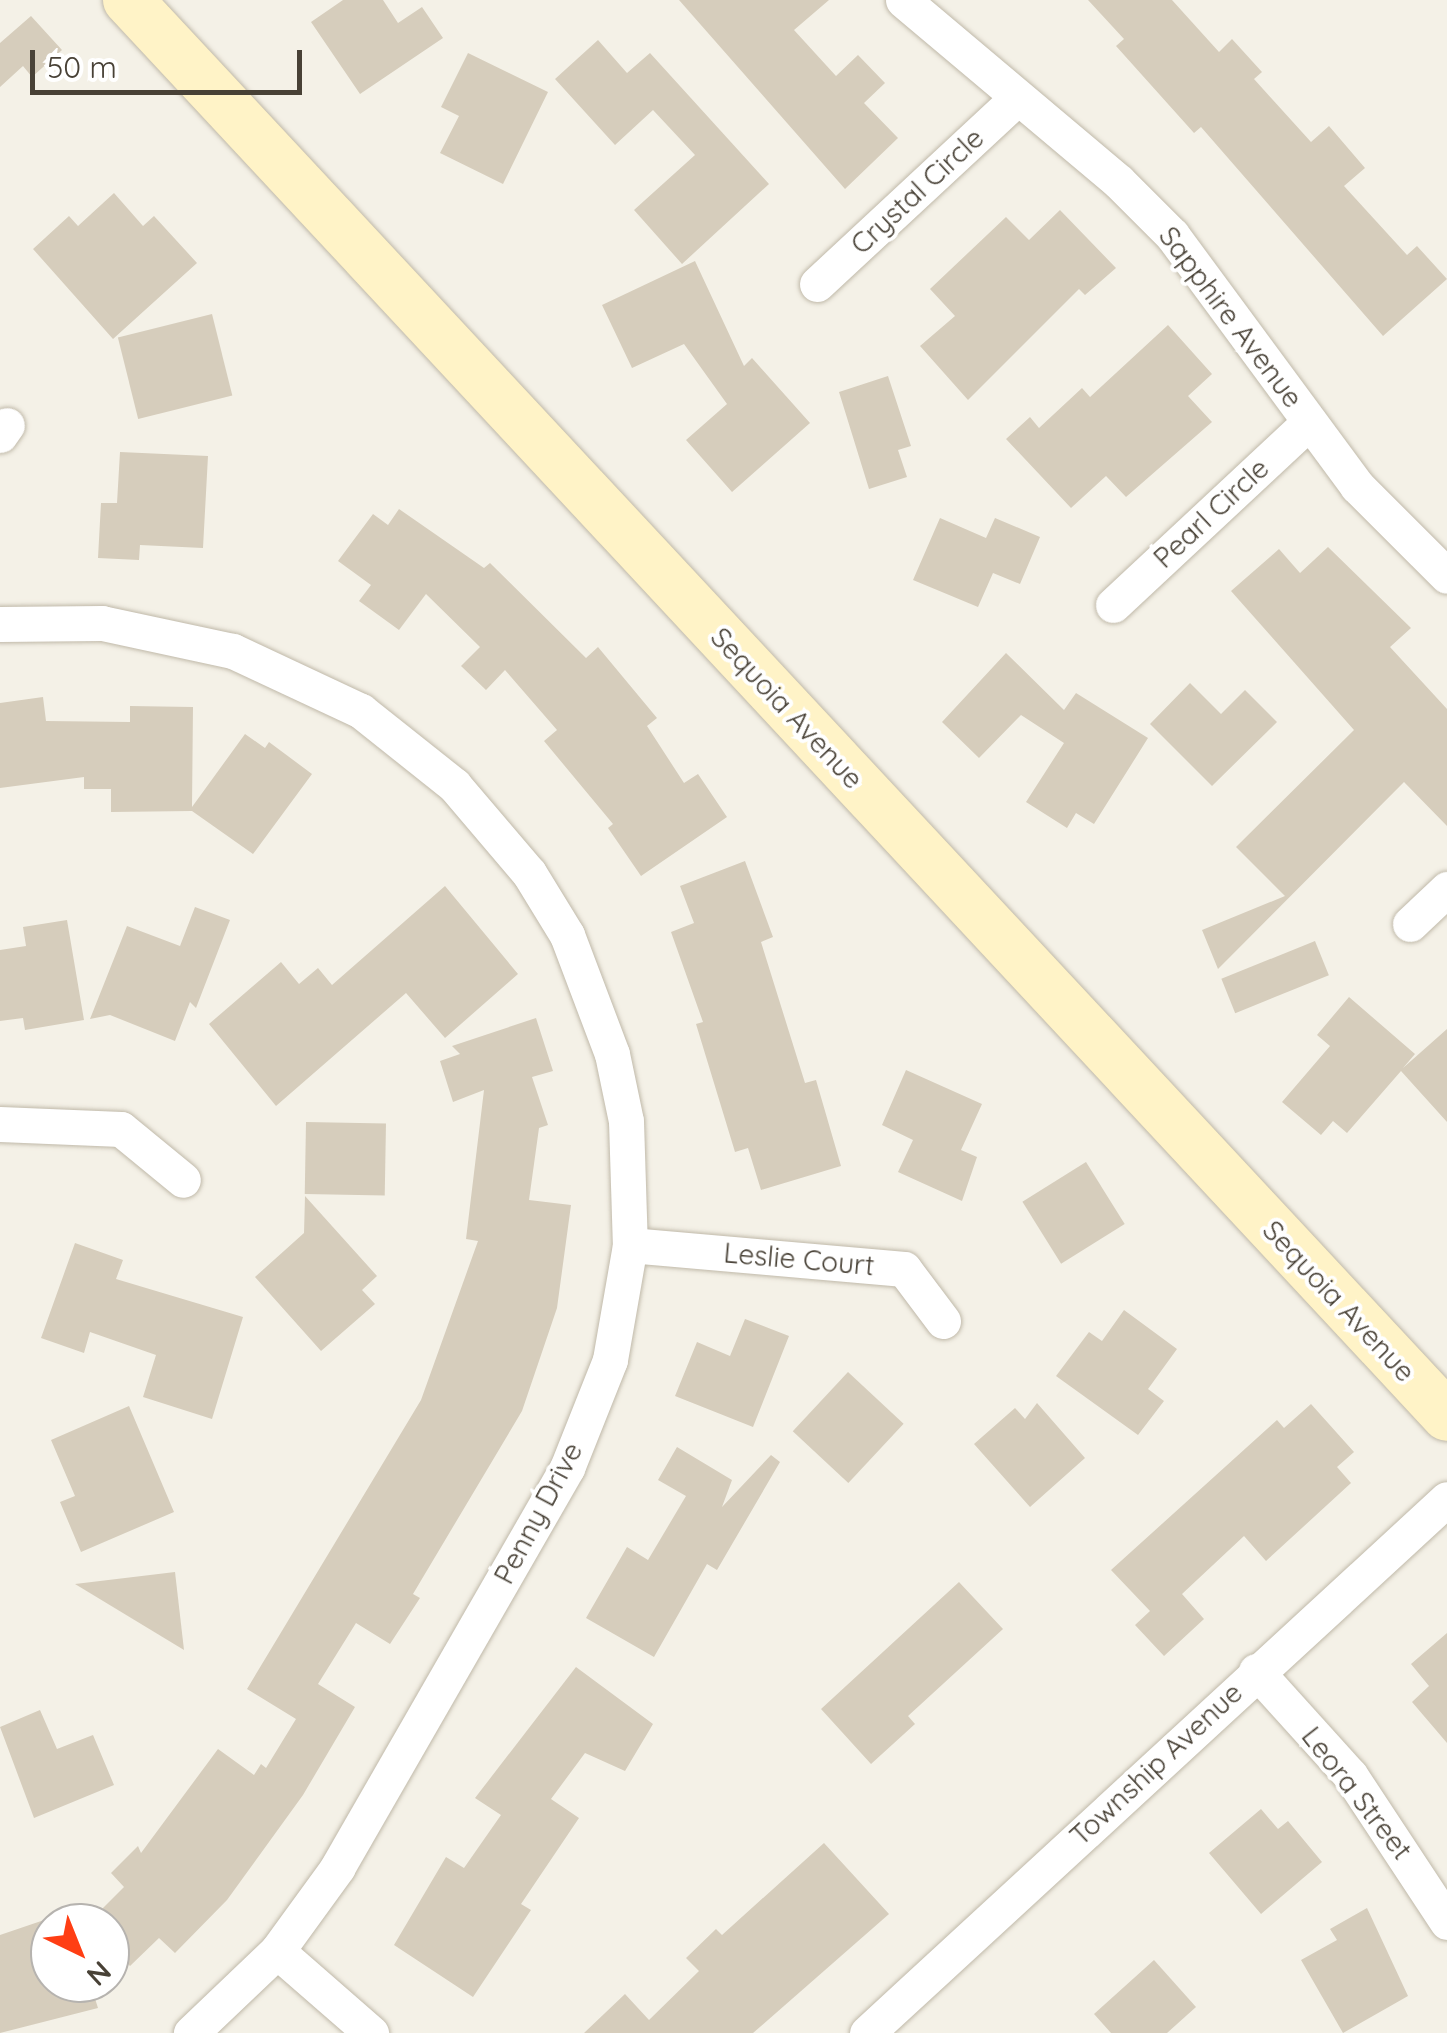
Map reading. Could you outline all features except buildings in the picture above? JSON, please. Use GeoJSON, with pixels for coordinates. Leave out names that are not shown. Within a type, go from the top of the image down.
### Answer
{"type":"FeatureCollection","features":[{"type":"Feature","properties":{"kind":"street","name":"Sequoia Avenue"},"geometry":{"type":"LineString","coordinates":[[128,0],[1447,1416]]}},
{"type":"Feature","properties":{"kind":"street","name":"Sapphire Avenue"},"geometry":{"type":"LineString","coordinates":[[904,0],[1172,235],[1357,486],[1447,576]]}},
{"type":"Feature","properties":{"kind":"street","name":"Crystal Circle"},"geometry":{"type":"LineString","coordinates":[[818,284],[1017,98]]}},
{"type":"Feature","properties":{"kind":"street","name":"Pearl Circle"},"geometry":{"type":"LineString","coordinates":[[1113,605],[1310,422]]}},
{"type":"Feature","properties":{"kind":"street","name":"Penny Drive"},"geometry":{"type":"LineString","coordinates":[[0,624],[102,624],[233,651],[361,711],[454,785],[530,874],[593,994],[626,1121],[630,1245],[610,1360],[567,1468],[338,1867],[277,1952],[191,2033]]}},
{"type":"Feature","properties":{"kind":"street"},"geometry":{"type":"LineString","coordinates":[[1410,924],[1447,890]]}},
{"type":"Feature","properties":{"kind":"street"},"geometry":{"type":"LineString","coordinates":[[0,1124],[121,1129],[183,1180]]}},
{"type":"Feature","properties":{"kind":"street","name":"Leslie Court"},"geometry":{"type":"LineString","coordinates":[[630,1245],[904,1269],[943,1321]]}},
{"type":"Feature","properties":{"kind":"street","name":"Township Avenue"},"geometry":{"type":"LineString","coordinates":[[868,2033],[1256,1671],[1447,1499]]}},
{"type":"Feature","properties":{"kind":"street","name":"Leora Street"},"geometry":{"type":"LineString","coordinates":[[1256,1671],[1350,1775],[1447,1922]]}},
{"type":"Feature","properties":{"kind":"street"},"geometry":{"type":"LineString","coordinates":[[277,1952],[371,2033]]}}]}
